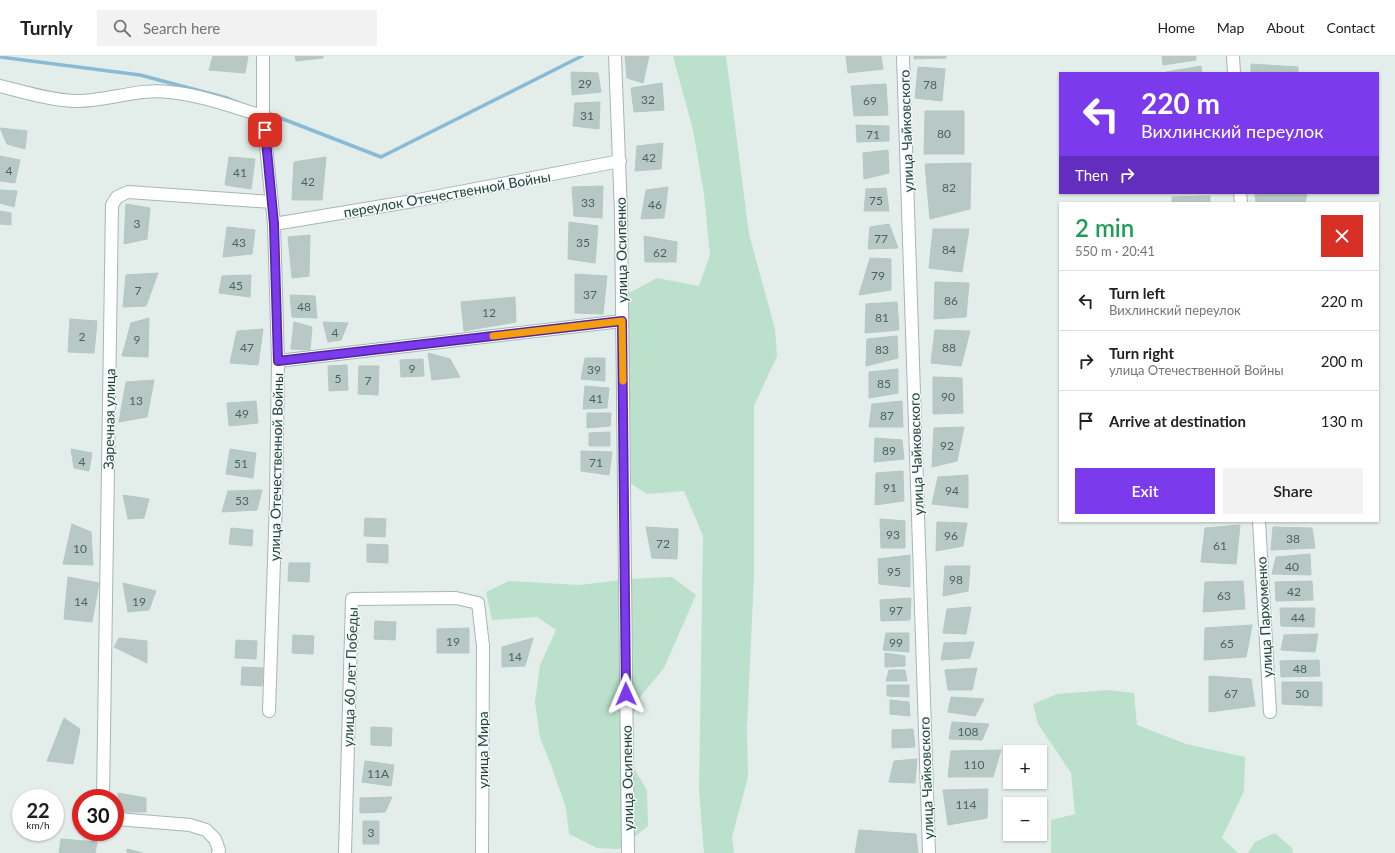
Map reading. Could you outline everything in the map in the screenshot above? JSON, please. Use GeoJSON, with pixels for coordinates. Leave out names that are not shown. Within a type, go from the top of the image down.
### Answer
{"type":"FeatureCollection","features":[{"type":"Feature","properties":{"kind":"street","name":"улица Отечественной Войны"},"geometry":{"type":"LineString","coordinates":[[263,56],[263,116],[274,224],[278,361],[270,711]]}},
{"type":"Feature","properties":{"kind":"street","name":"улица Осипенко"},"geometry":{"type":"LineString","coordinates":[[615,56],[620,161],[628,853]]}},
{"type":"Feature","properties":{"kind":"street","name":"улица Чайковского"},"geometry":{"type":"LineString","coordinates":[[903,56],[929,853]]}},
{"type":"Feature","properties":{"kind":"street"},"geometry":{"type":"LineString","coordinates":[[1233,56],[1234,72]]}},
{"type":"Feature","properties":{"kind":"street"},"geometry":{"type":"LineString","coordinates":[[0,86],[50,98],[75,101],[142,92],[168,92],[204,99],[263,116]]}},
{"type":"Feature","properties":{"kind":"street","name":"переулок Отечественной Войны"},"geometry":{"type":"LineString","coordinates":[[274,224],[413,201],[620,161]]}},
{"type":"Feature","properties":{"kind":"street","name":"Заречная улица"},"geometry":{"type":"LineString","coordinates":[[102,789],[112,205],[117,196],[128,192],[272,202]]}},
{"type":"Feature","properties":{"kind":"street"},"geometry":{"type":"LineString","coordinates":[[278,361],[622,321]]}},
{"type":"Feature","properties":{"kind":"street","name":"улица Пархоменко"},"geometry":{"type":"LineString","coordinates":[[1259,522],[1270,712]]}},
{"type":"Feature","properties":{"kind":"street","name":"улица 60 лет Победы"},"geometry":{"type":"LineString","coordinates":[[345,853],[352,599],[456,598],[478,603],[483,646]]}},
{"type":"Feature","properties":{"kind":"street","name":"улица Мира"},"geometry":{"type":"LineString","coordinates":[[482,853],[483,646]]}},
{"type":"Feature","properties":{"kind":"street"},"geometry":{"type":"LineString","coordinates":[[124,820],[190,825],[206,830],[215,839],[219,850],[218,853]]}},
{"type":"Feature","properties":{"kind":"green space"},"geometry":{"type":"Polygon","coordinates":[[[673,56],[726,56],[749,234],[775,329],[777,356],[754,406],[754,575],[747,727],[748,777],[732,837],[734,853],[704,853],[699,791],[703,536],[684,491],[647,494],[619,476],[629,293],[657,278],[699,286],[710,255],[704,194],[693,130],[673,56]]]}},
{"type":"Feature","properties":{"kind":"green space"},"geometry":{"type":"Polygon","coordinates":[[[672,577],[696,595],[664,668],[640,697],[627,732],[630,762],[647,790],[648,826],[619,849],[597,848],[569,834],[566,808],[540,738],[535,702],[540,665],[556,630],[537,617],[492,620],[486,592],[509,581],[579,585],[630,579],[672,577]]]}},
{"type":"Feature","properties":{"kind":"green space"},"geometry":{"type":"Polygon","coordinates":[[[1108,690],[1134,693],[1137,725],[1186,744],[1245,757],[1244,791],[1222,838],[1238,853],[1051,853],[1051,820],[1075,814],[1071,773],[1038,724],[1033,704],[1057,694],[1108,690]]]}},
{"type":"Feature","properties":{"kind":"green space"},"geometry":{"type":"Polygon","coordinates":[[[1275,833],[1292,848],[1293,853],[1248,853],[1255,842],[1275,833]]]}},
{"type":"Feature","properties":{"kind":"building"},"geometry":{"type":"Polygon","coordinates":[[[213,56],[248,56],[245,73],[209,70],[213,56]]]}},
{"type":"Feature","properties":{"kind":"building"},"geometry":{"type":"Polygon","coordinates":[[[295,56],[323,56],[323,58],[296,61],[295,56]]]}},
{"type":"Feature","properties":{"kind":"building"},"geometry":{"type":"Polygon","coordinates":[[[625,56],[649,56],[643,83],[627,78],[625,56]]]}},
{"type":"Feature","properties":{"kind":"building"},"geometry":{"type":"Polygon","coordinates":[[[846,56],[881,56],[883,69],[848,73],[846,56]]]}},
{"type":"Feature","properties":{"kind":"building"},"geometry":{"type":"Polygon","coordinates":[[[914,56],[946,56],[946,58],[914,59],[914,56]]]}},
{"type":"Feature","properties":{"kind":"building"},"geometry":{"type":"Polygon","coordinates":[[[1162,56],[1196,56],[1196,60],[1163,65],[1162,56]]]}},
{"type":"Feature","properties":{"kind":"building"},"geometry":{"type":"Polygon","coordinates":[[[1251,64],[1298,67],[1298,72],[1251,72],[1251,64]]]}},
{"type":"Feature","properties":{"kind":"building"},"geometry":{"type":"Polygon","coordinates":[[[1201,66],[1202,72],[1166,72],[1201,66]]]}},
{"type":"Feature","properties":{"kind":"building"},"geometry":{"type":"Polygon","coordinates":[[[918,67],[945,69],[942,101],[915,98],[918,67]]]}},
{"type":"Feature","properties":{"kind":"building"},"geometry":{"type":"Polygon","coordinates":[[[571,72],[598,73],[601,92],[572,95],[571,72]]]}},
{"type":"Feature","properties":{"kind":"building"},"geometry":{"type":"Polygon","coordinates":[[[662,83],[664,110],[634,112],[631,88],[662,83]]]}},
{"type":"Feature","properties":{"kind":"building"},"geometry":{"type":"Polygon","coordinates":[[[886,84],[888,115],[854,116],[851,86],[886,84]]]}},
{"type":"Feature","properties":{"kind":"building"},"geometry":{"type":"Polygon","coordinates":[[[600,102],[599,129],[573,126],[575,103],[600,102]]]}},
{"type":"Feature","properties":{"kind":"building"},"geometry":{"type":"Polygon","coordinates":[[[925,111],[964,111],[964,154],[924,154],[925,111]]]}},
{"type":"Feature","properties":{"kind":"building"},"geometry":{"type":"Polygon","coordinates":[[[856,125],[889,126],[889,141],[857,142],[856,125]]]}},
{"type":"Feature","properties":{"kind":"building"},"geometry":{"type":"Polygon","coordinates":[[[0,128],[27,131],[25,149],[7,144],[0,128]]]}},
{"type":"Feature","properties":{"kind":"building"},"geometry":{"type":"Polygon","coordinates":[[[663,143],[661,169],[635,171],[637,146],[663,143]]]}},
{"type":"Feature","properties":{"kind":"building"},"geometry":{"type":"Polygon","coordinates":[[[888,150],[889,173],[864,179],[863,153],[888,150]]]}},
{"type":"Feature","properties":{"kind":"building"},"geometry":{"type":"Polygon","coordinates":[[[0,156],[20,160],[15,183],[0,181],[0,156]]]}},
{"type":"Feature","properties":{"kind":"building"},"geometry":{"type":"Polygon","coordinates":[[[229,157],[255,159],[251,189],[225,185],[229,157]]]}},
{"type":"Feature","properties":{"kind":"building"},"geometry":{"type":"Polygon","coordinates":[[[326,157],[322,200],[292,200],[294,162],[326,157]]]}},
{"type":"Feature","properties":{"kind":"building"},"geometry":{"type":"Polygon","coordinates":[[[971,163],[970,209],[930,219],[925,164],[971,163]]]}},
{"type":"Feature","properties":{"kind":"building"},"geometry":{"type":"Polygon","coordinates":[[[603,186],[602,218],[574,216],[572,187],[603,186]]]}},
{"type":"Feature","properties":{"kind":"building"},"geometry":{"type":"Polygon","coordinates":[[[668,187],[664,218],[641,219],[646,190],[668,187]]]}},
{"type":"Feature","properties":{"kind":"building"},"geometry":{"type":"Polygon","coordinates":[[[886,188],[889,211],[864,211],[866,189],[886,188]]]}},
{"type":"Feature","properties":{"kind":"building"},"geometry":{"type":"Polygon","coordinates":[[[0,190],[17,191],[14,207],[0,203],[0,190]]]}},
{"type":"Feature","properties":{"kind":"building"},"geometry":{"type":"Polygon","coordinates":[[[1255,194],[1307,194],[1305,202],[1256,202],[1255,194]]]}},
{"type":"Feature","properties":{"kind":"building"},"geometry":{"type":"Polygon","coordinates":[[[1210,196],[1210,202],[1172,202],[1172,197],[1210,196]]]}},
{"type":"Feature","properties":{"kind":"building"},"geometry":{"type":"Polygon","coordinates":[[[126,204],[150,208],[147,239],[124,244],[126,204]]]}},
{"type":"Feature","properties":{"kind":"building"},"geometry":{"type":"Polygon","coordinates":[[[0,211],[11,213],[11,225],[0,224],[0,211]]]}},
{"type":"Feature","properties":{"kind":"building"},"geometry":{"type":"Polygon","coordinates":[[[569,222],[598,226],[595,263],[568,259],[569,222]]]}},
{"type":"Feature","properties":{"kind":"building"},"geometry":{"type":"Polygon","coordinates":[[[889,224],[898,248],[868,249],[870,227],[889,224]]]}},
{"type":"Feature","properties":{"kind":"building"},"geometry":{"type":"Polygon","coordinates":[[[227,227],[255,230],[252,254],[223,257],[227,227]]]}},
{"type":"Feature","properties":{"kind":"building"},"geometry":{"type":"Polygon","coordinates":[[[933,229],[969,229],[962,272],[929,268],[933,229]]]}},
{"type":"Feature","properties":{"kind":"building"},"geometry":{"type":"Polygon","coordinates":[[[310,235],[309,276],[292,278],[288,237],[310,235]]]}},
{"type":"Feature","properties":{"kind":"building"},"geometry":{"type":"Polygon","coordinates":[[[644,236],[677,242],[676,262],[645,262],[644,236]]]}},
{"type":"Feature","properties":{"kind":"building"},"geometry":{"type":"Polygon","coordinates":[[[870,258],[891,259],[891,290],[859,295],[870,258]]]}},
{"type":"Feature","properties":{"kind":"building"},"geometry":{"type":"Polygon","coordinates":[[[158,273],[146,306],[123,307],[126,275],[158,273]]]}},
{"type":"Feature","properties":{"kind":"building"},"geometry":{"type":"Polygon","coordinates":[[[575,274],[607,276],[603,314],[575,313],[575,274]]]}},
{"type":"Feature","properties":{"kind":"building"},"geometry":{"type":"Polygon","coordinates":[[[251,275],[250,297],[219,293],[222,276],[251,275]]]}},
{"type":"Feature","properties":{"kind":"building"},"geometry":{"type":"Polygon","coordinates":[[[935,282],[969,283],[966,317],[934,319],[935,282]]]}},
{"type":"Feature","properties":{"kind":"building"},"geometry":{"type":"Polygon","coordinates":[[[290,295],[315,296],[317,318],[292,317],[290,295]]]}},
{"type":"Feature","properties":{"kind":"building"},"geometry":{"type":"Polygon","coordinates":[[[515,297],[516,322],[464,331],[461,302],[515,297]]]}},
{"type":"Feature","properties":{"kind":"building"},"geometry":{"type":"Polygon","coordinates":[[[897,302],[899,330],[865,333],[866,304],[897,302]]]}},
{"type":"Feature","properties":{"kind":"building"},"geometry":{"type":"Polygon","coordinates":[[[149,318],[148,357],[122,356],[131,323],[149,318]]]}},
{"type":"Feature","properties":{"kind":"building"},"geometry":{"type":"Polygon","coordinates":[[[70,319],[97,321],[94,353],[68,352],[70,319]]]}},
{"type":"Feature","properties":{"kind":"building"},"geometry":{"type":"Polygon","coordinates":[[[294,322],[312,327],[310,350],[291,349],[294,322]]]}},
{"type":"Feature","properties":{"kind":"building"},"geometry":{"type":"Polygon","coordinates":[[[323,322],[348,323],[341,340],[328,342],[323,322]]]}},
{"type":"Feature","properties":{"kind":"building"},"geometry":{"type":"Polygon","coordinates":[[[263,329],[258,365],[230,363],[237,331],[263,329]]]}},
{"type":"Feature","properties":{"kind":"building"},"geometry":{"type":"Polygon","coordinates":[[[935,330],[970,331],[961,366],[931,363],[935,330]]]}},
{"type":"Feature","properties":{"kind":"building"},"geometry":{"type":"Polygon","coordinates":[[[897,336],[898,358],[866,366],[867,339],[897,336]]]}},
{"type":"Feature","properties":{"kind":"building"},"geometry":{"type":"Polygon","coordinates":[[[428,353],[450,359],[460,377],[432,380],[428,353]]]}},
{"type":"Feature","properties":{"kind":"building"},"geometry":{"type":"Polygon","coordinates":[[[585,358],[605,358],[605,381],[581,379],[585,358]]]}},
{"type":"Feature","properties":{"kind":"building"},"geometry":{"type":"Polygon","coordinates":[[[423,359],[424,376],[401,377],[400,360],[423,359]]]}},
{"type":"Feature","properties":{"kind":"building"},"geometry":{"type":"Polygon","coordinates":[[[347,365],[348,390],[329,391],[328,366],[347,365]]]}},
{"type":"Feature","properties":{"kind":"building"},"geometry":{"type":"Polygon","coordinates":[[[359,366],[379,366],[378,395],[358,394],[359,366]]]}},
{"type":"Feature","properties":{"kind":"building"},"geometry":{"type":"Polygon","coordinates":[[[898,369],[898,393],[869,398],[869,372],[898,369]]]}},
{"type":"Feature","properties":{"kind":"building"},"geometry":{"type":"Polygon","coordinates":[[[933,377],[962,378],[963,413],[933,414],[933,377]]]}},
{"type":"Feature","properties":{"kind":"building"},"geometry":{"type":"Polygon","coordinates":[[[154,380],[147,417],[119,422],[126,382],[154,380]]]}},
{"type":"Feature","properties":{"kind":"building"},"geometry":{"type":"Polygon","coordinates":[[[585,386],[609,388],[607,408],[583,409],[585,386]]]}},
{"type":"Feature","properties":{"kind":"building"},"geometry":{"type":"Polygon","coordinates":[[[256,401],[258,423],[229,426],[227,403],[256,401]]]}},
{"type":"Feature","properties":{"kind":"building"},"geometry":{"type":"Polygon","coordinates":[[[902,401],[903,427],[869,427],[872,404],[902,401]]]}},
{"type":"Feature","properties":{"kind":"building"},"geometry":{"type":"Polygon","coordinates":[[[587,413],[611,413],[610,426],[587,428],[587,413]]]}},
{"type":"Feature","properties":{"kind":"building"},"geometry":{"type":"Polygon","coordinates":[[[964,427],[957,461],[932,467],[934,428],[964,427]]]}},
{"type":"Feature","properties":{"kind":"building"},"geometry":{"type":"Polygon","coordinates":[[[610,432],[610,446],[589,446],[589,433],[610,432]]]}},
{"type":"Feature","properties":{"kind":"building"},"geometry":{"type":"Polygon","coordinates":[[[875,438],[902,440],[904,459],[874,462],[875,438]]]}},
{"type":"Feature","properties":{"kind":"building"},"geometry":{"type":"Polygon","coordinates":[[[71,449],[92,453],[89,471],[74,468],[71,449]]]}},
{"type":"Feature","properties":{"kind":"building"},"geometry":{"type":"Polygon","coordinates":[[[230,449],[256,453],[253,478],[226,474],[230,449]]]}},
{"type":"Feature","properties":{"kind":"building"},"geometry":{"type":"Polygon","coordinates":[[[581,451],[612,452],[609,475],[581,471],[581,451]]]}},
{"type":"Feature","properties":{"kind":"building"},"geometry":{"type":"Polygon","coordinates":[[[903,471],[904,501],[875,505],[876,473],[903,471]]]}},
{"type":"Feature","properties":{"kind":"building"},"geometry":{"type":"Polygon","coordinates":[[[968,475],[968,508],[932,504],[938,477],[968,475]]]}},
{"type":"Feature","properties":{"kind":"building"},"geometry":{"type":"Polygon","coordinates":[[[262,490],[257,510],[222,512],[228,491],[262,490]]]}},
{"type":"Feature","properties":{"kind":"building"},"geometry":{"type":"Polygon","coordinates":[[[123,495],[149,499],[144,518],[128,519],[123,495]]]}},
{"type":"Feature","properties":{"kind":"building"},"geometry":{"type":"Polygon","coordinates":[[[365,518],[386,519],[385,537],[364,536],[365,518]]]}},
{"type":"Feature","properties":{"kind":"building"},"geometry":{"type":"Polygon","coordinates":[[[880,519],[905,521],[905,548],[881,548],[880,519]]]}},
{"type":"Feature","properties":{"kind":"building"},"geometry":{"type":"Polygon","coordinates":[[[937,522],[967,523],[963,546],[936,551],[937,522]]]}},
{"type":"Feature","properties":{"kind":"building"},"geometry":{"type":"Polygon","coordinates":[[[72,524],[91,532],[93,565],[63,564],[72,524]]]}},
{"type":"Feature","properties":{"kind":"building"},"geometry":{"type":"Polygon","coordinates":[[[1240,525],[1236,564],[1201,562],[1205,528],[1240,525]]]}},
{"type":"Feature","properties":{"kind":"building"},"geometry":{"type":"Polygon","coordinates":[[[646,527],[678,529],[677,559],[652,558],[646,527]]]}},
{"type":"Feature","properties":{"kind":"building"},"geometry":{"type":"Polygon","coordinates":[[[1273,527],[1312,528],[1315,548],[1271,550],[1273,527]]]}},
{"type":"Feature","properties":{"kind":"building"},"geometry":{"type":"Polygon","coordinates":[[[231,528],[253,530],[252,546],[229,544],[231,528]]]}},
{"type":"Feature","properties":{"kind":"building"},"geometry":{"type":"Polygon","coordinates":[[[367,544],[388,545],[388,563],[367,562],[367,544]]]}},
{"type":"Feature","properties":{"kind":"building"},"geometry":{"type":"Polygon","coordinates":[[[1310,554],[1311,575],[1272,574],[1276,557],[1310,554]]]}},
{"type":"Feature","properties":{"kind":"building"},"geometry":{"type":"Polygon","coordinates":[[[910,555],[910,587],[879,584],[878,559],[910,555]]]}},
{"type":"Feature","properties":{"kind":"building"},"geometry":{"type":"Polygon","coordinates":[[[289,563],[310,563],[309,582],[288,581],[289,563]]]}},
{"type":"Feature","properties":{"kind":"building"},"geometry":{"type":"Polygon","coordinates":[[[945,566],[970,566],[968,591],[943,596],[945,566]]]}},
{"type":"Feature","properties":{"kind":"building"},"geometry":{"type":"Polygon","coordinates":[[[68,577],[99,583],[92,622],[64,619],[68,577]]]}},
{"type":"Feature","properties":{"kind":"building"},"geometry":{"type":"Polygon","coordinates":[[[1243,581],[1245,609],[1203,612],[1205,582],[1243,581]]]}},
{"type":"Feature","properties":{"kind":"building"},"geometry":{"type":"Polygon","coordinates":[[[1312,581],[1313,600],[1276,601],[1275,582],[1312,581]]]}},
{"type":"Feature","properties":{"kind":"building"},"geometry":{"type":"Polygon","coordinates":[[[123,583],[156,591],[149,610],[128,612],[123,583]]]}},
{"type":"Feature","properties":{"kind":"building"},"geometry":{"type":"Polygon","coordinates":[[[911,598],[910,620],[881,621],[880,600],[911,598]]]}},
{"type":"Feature","properties":{"kind":"building"},"geometry":{"type":"Polygon","coordinates":[[[971,607],[966,634],[943,633],[947,609],[971,607]]]}},
{"type":"Feature","properties":{"kind":"building"},"geometry":{"type":"Polygon","coordinates":[[[1280,608],[1315,608],[1314,627],[1281,626],[1280,608]]]}},
{"type":"Feature","properties":{"kind":"building"},"geometry":{"type":"Polygon","coordinates":[[[375,621],[396,622],[395,640],[374,639],[375,621]]]}},
{"type":"Feature","properties":{"kind":"building"},"geometry":{"type":"Polygon","coordinates":[[[1252,625],[1246,657],[1204,660],[1205,628],[1252,625]]]}},
{"type":"Feature","properties":{"kind":"building"},"geometry":{"type":"Polygon","coordinates":[[[469,628],[469,653],[437,653],[437,629],[469,628]]]}},
{"type":"Feature","properties":{"kind":"building"},"geometry":{"type":"Polygon","coordinates":[[[886,633],[909,633],[909,652],[883,650],[886,633]]]}},
{"type":"Feature","properties":{"kind":"building"},"geometry":{"type":"Polygon","coordinates":[[[1318,634],[1315,652],[1281,650],[1284,635],[1318,634]]]}},
{"type":"Feature","properties":{"kind":"building"},"geometry":{"type":"Polygon","coordinates":[[[293,635],[314,636],[313,654],[292,653],[293,635]]]}},
{"type":"Feature","properties":{"kind":"building"},"geometry":{"type":"Polygon","coordinates":[[[119,638],[147,641],[147,663],[114,647],[119,638]]]}},
{"type":"Feature","properties":{"kind":"building"},"geometry":{"type":"Polygon","coordinates":[[[533,638],[525,666],[502,667],[502,647],[533,638]]]}},
{"type":"Feature","properties":{"kind":"building"},"geometry":{"type":"Polygon","coordinates":[[[236,640],[257,641],[256,659],[235,658],[236,640]]]}},
{"type":"Feature","properties":{"kind":"building"},"geometry":{"type":"Polygon","coordinates":[[[974,642],[970,658],[941,660],[944,643],[974,642]]]}},
{"type":"Feature","properties":{"kind":"building"},"geometry":{"type":"Polygon","coordinates":[[[885,653],[905,656],[905,666],[885,667],[885,653]]]}},
{"type":"Feature","properties":{"kind":"building"},"geometry":{"type":"Polygon","coordinates":[[[1319,660],[1320,676],[1281,677],[1280,661],[1319,660]]]}},
{"type":"Feature","properties":{"kind":"building"},"geometry":{"type":"Polygon","coordinates":[[[242,667],[263,668],[262,686],[241,685],[242,667]]]}},
{"type":"Feature","properties":{"kind":"building"},"geometry":{"type":"Polygon","coordinates":[[[977,668],[972,690],[948,690],[945,670],[977,668]]]}},
{"type":"Feature","properties":{"kind":"building"},"geometry":{"type":"Polygon","coordinates":[[[889,670],[905,670],[907,681],[886,681],[889,670]]]}},
{"type":"Feature","properties":{"kind":"building"},"geometry":{"type":"Polygon","coordinates":[[[1209,676],[1251,679],[1255,706],[1209,712],[1209,676]]]}},
{"type":"Feature","properties":{"kind":"building"},"geometry":{"type":"Polygon","coordinates":[[[1282,682],[1322,682],[1322,706],[1282,704],[1282,682]]]}},
{"type":"Feature","properties":{"kind":"building"},"geometry":{"type":"Polygon","coordinates":[[[887,685],[909,685],[909,697],[887,696],[887,685]]]}},
{"type":"Feature","properties":{"kind":"building"},"geometry":{"type":"Polygon","coordinates":[[[951,697],[984,699],[975,716],[948,712],[951,697]]]}},
{"type":"Feature","properties":{"kind":"building"},"geometry":{"type":"Polygon","coordinates":[[[890,700],[909,702],[910,716],[890,714],[890,700]]]}},
{"type":"Feature","properties":{"kind":"building"},"geometry":{"type":"Polygon","coordinates":[[[64,718],[80,729],[73,764],[47,761],[64,718]]]}},
{"type":"Feature","properties":{"kind":"building"},"geometry":{"type":"Polygon","coordinates":[[[952,722],[989,724],[982,740],[949,739],[952,722]]]}},
{"type":"Feature","properties":{"kind":"building"},"geometry":{"type":"Polygon","coordinates":[[[371,727],[392,728],[391,746],[371,745],[371,727]]]}},
{"type":"Feature","properties":{"kind":"building"},"geometry":{"type":"Polygon","coordinates":[[[913,729],[915,747],[892,748],[892,730],[913,729]]]}},
{"type":"Feature","properties":{"kind":"building"},"geometry":{"type":"Polygon","coordinates":[[[1001,750],[993,777],[948,777],[951,751],[1001,750]]]}},
{"type":"Feature","properties":{"kind":"building"},"geometry":{"type":"Polygon","coordinates":[[[917,759],[915,783],[889,782],[894,761],[917,759]]]}},
{"type":"Feature","properties":{"kind":"building"},"geometry":{"type":"Polygon","coordinates":[[[365,761],[394,765],[391,786],[362,782],[365,761]]]}},
{"type":"Feature","properties":{"kind":"building"},"geometry":{"type":"Polygon","coordinates":[[[988,789],[987,818],[948,825],[943,790],[988,789]]]}},
{"type":"Feature","properties":{"kind":"building"},"geometry":{"type":"Polygon","coordinates":[[[124,794],[146,798],[146,812],[124,812],[124,794]]]}},
{"type":"Feature","properties":{"kind":"building"},"geometry":{"type":"Polygon","coordinates":[[[392,797],[385,812],[360,813],[360,798],[392,797]]]}},
{"type":"Feature","properties":{"kind":"building"},"geometry":{"type":"Polygon","coordinates":[[[363,821],[379,821],[379,844],[363,844],[363,821]]]}},
{"type":"Feature","properties":{"kind":"building"},"geometry":{"type":"Polygon","coordinates":[[[859,830],[916,834],[918,853],[855,853],[859,830]]]}},
{"type":"Feature","properties":{"kind":"building"},"geometry":{"type":"Polygon","coordinates":[[[64,839],[97,842],[95,853],[59,853],[61,841],[64,841],[64,839]]]}},
{"type":"Feature","properties":{"kind":"building"},"geometry":{"type":"Polygon","coordinates":[[[127,849],[143,853],[127,853],[127,849]]]}},
{"type":"Feature","properties":{"kind":"waterway"},"geometry":{"type":"LineString","coordinates":[[265,112],[381,157],[582,56]]}},
{"type":"Feature","properties":{"kind":"waterway"},"geometry":{"type":"LineString","coordinates":[[0,57],[140,75],[227,98],[242,104]]}},
{"type":"Feature","properties":{"kind":"slow traffic"},"geometry":{"type":"LineString","coordinates":[[493,336],[622,321],[623,381]]}},
{"type":"Feature","properties":{"kind":"route"},"geometry":{"type":"LineString","coordinates":[[265,130],[274,224],[278,361],[622,321],[626,694]]}}]}
